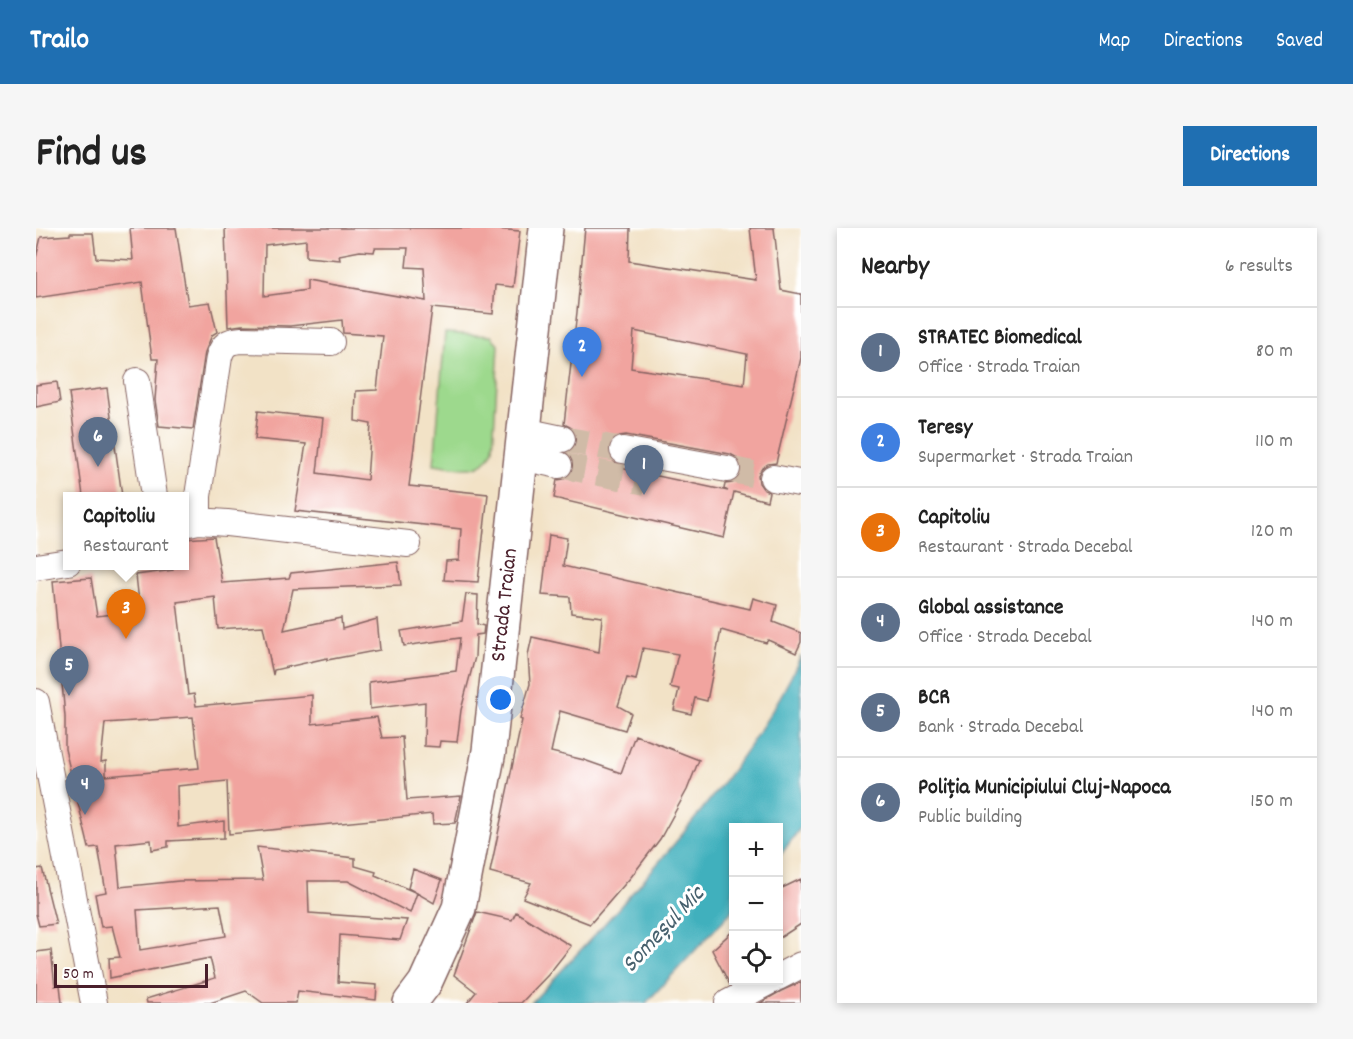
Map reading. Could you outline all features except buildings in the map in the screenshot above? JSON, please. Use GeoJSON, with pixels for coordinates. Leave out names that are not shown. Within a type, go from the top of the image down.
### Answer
{"type":"FeatureCollection","features":[{"type":"Feature","properties":{"kind":"main road","name":"Strada Traian"},"geometry":{"type":"LineString","coordinates":[[410,1003],[425,983],[459,908],[489,751],[546,228]]}},
{"type":"Feature","properties":{"kind":"street"},"geometry":{"type":"LineString","coordinates":[[332,342],[242,340],[230,341],[222,346],[198,495],[191,523],[227,523],[408,544]]}},
{"type":"Feature","properties":{"kind":"street"},"geometry":{"type":"LineString","coordinates":[[137,381],[153,492]]}},
{"type":"Feature","properties":{"kind":"street"},"geometry":{"type":"LineString","coordinates":[[522,444],[562,439]]}},
{"type":"Feature","properties":{"kind":"street"},"geometry":{"type":"LineString","coordinates":[[522,444],[559,465]]}},
{"type":"Feature","properties":{"kind":"street"},"geometry":{"type":"LineString","coordinates":[[623,450],[727,469]]}},
{"type":"Feature","properties":{"kind":"street"},"geometry":{"type":"LineString","coordinates":[[773,478],[799,483]]}},
{"type":"Feature","properties":{"kind":"street"},"geometry":{"type":"LineString","coordinates":[[36,567],[63,563]]}},
{"type":"Feature","properties":{"kind":"street"},"geometry":{"type":"LineString","coordinates":[[36,702],[46,807],[94,1003]]}},
{"type":"Feature","properties":{"kind":"street"},"geometry":{"type":"LineString","coordinates":[[783,974],[801,965]]}},
{"type":"Feature","properties":{"kind":"street"},"geometry":{"type":"LineString","coordinates":[[728,1003],[764,985]]}},
{"type":"Feature","properties":{"kind":"green space"},"geometry":{"type":"Polygon","coordinates":[[[445,333],[491,336],[499,345],[493,449],[483,464],[476,467],[461,468],[434,464],[445,333]]]}},
{"type":"Feature","properties":{"kind":"water","name":"Someșul Mic"},"geometry":{"type":"Polygon","coordinates":[[[801,656],[801,827],[783,852],[783,823],[729,823],[729,914],[646,1003],[531,1003],[637,888],[712,797],[767,719],[801,656]]]}},
{"type":"Feature","properties":{"kind":"tunnel"},"geometry":{"type":"LineString","coordinates":[[562,439],[623,450]]}},
{"type":"Feature","properties":{"kind":"tunnel"},"geometry":{"type":"LineString","coordinates":[[559,465],[646,482]]}},
{"type":"Feature","properties":{"kind":"tunnel"},"geometry":{"type":"LineString","coordinates":[[727,469],[773,478]]}},
{"type":"Feature","properties":{"kind":"place","name":"Teresy"},"geometry":{"type":"Point","coordinates":[582,377]}},
{"type":"Feature","properties":{"kind":"place","name":"Poliția Municipiului Cluj-Napoca"},"geometry":{"type":"Point","coordinates":[98,467]}},
{"type":"Feature","properties":{"kind":"place","name":"STRATEC Biomedical"},"geometry":{"type":"Point","coordinates":[644,495]}},
{"type":"Feature","properties":{"kind":"place","name":"Capitoliu"},"geometry":{"type":"Point","coordinates":[126,639]}},
{"type":"Feature","properties":{"kind":"place","name":"BCR"},"geometry":{"type":"Point","coordinates":[69,696]}},
{"type":"Feature","properties":{"kind":"place","name":"Global assistance"},"geometry":{"type":"Point","coordinates":[85,815]}}]}
